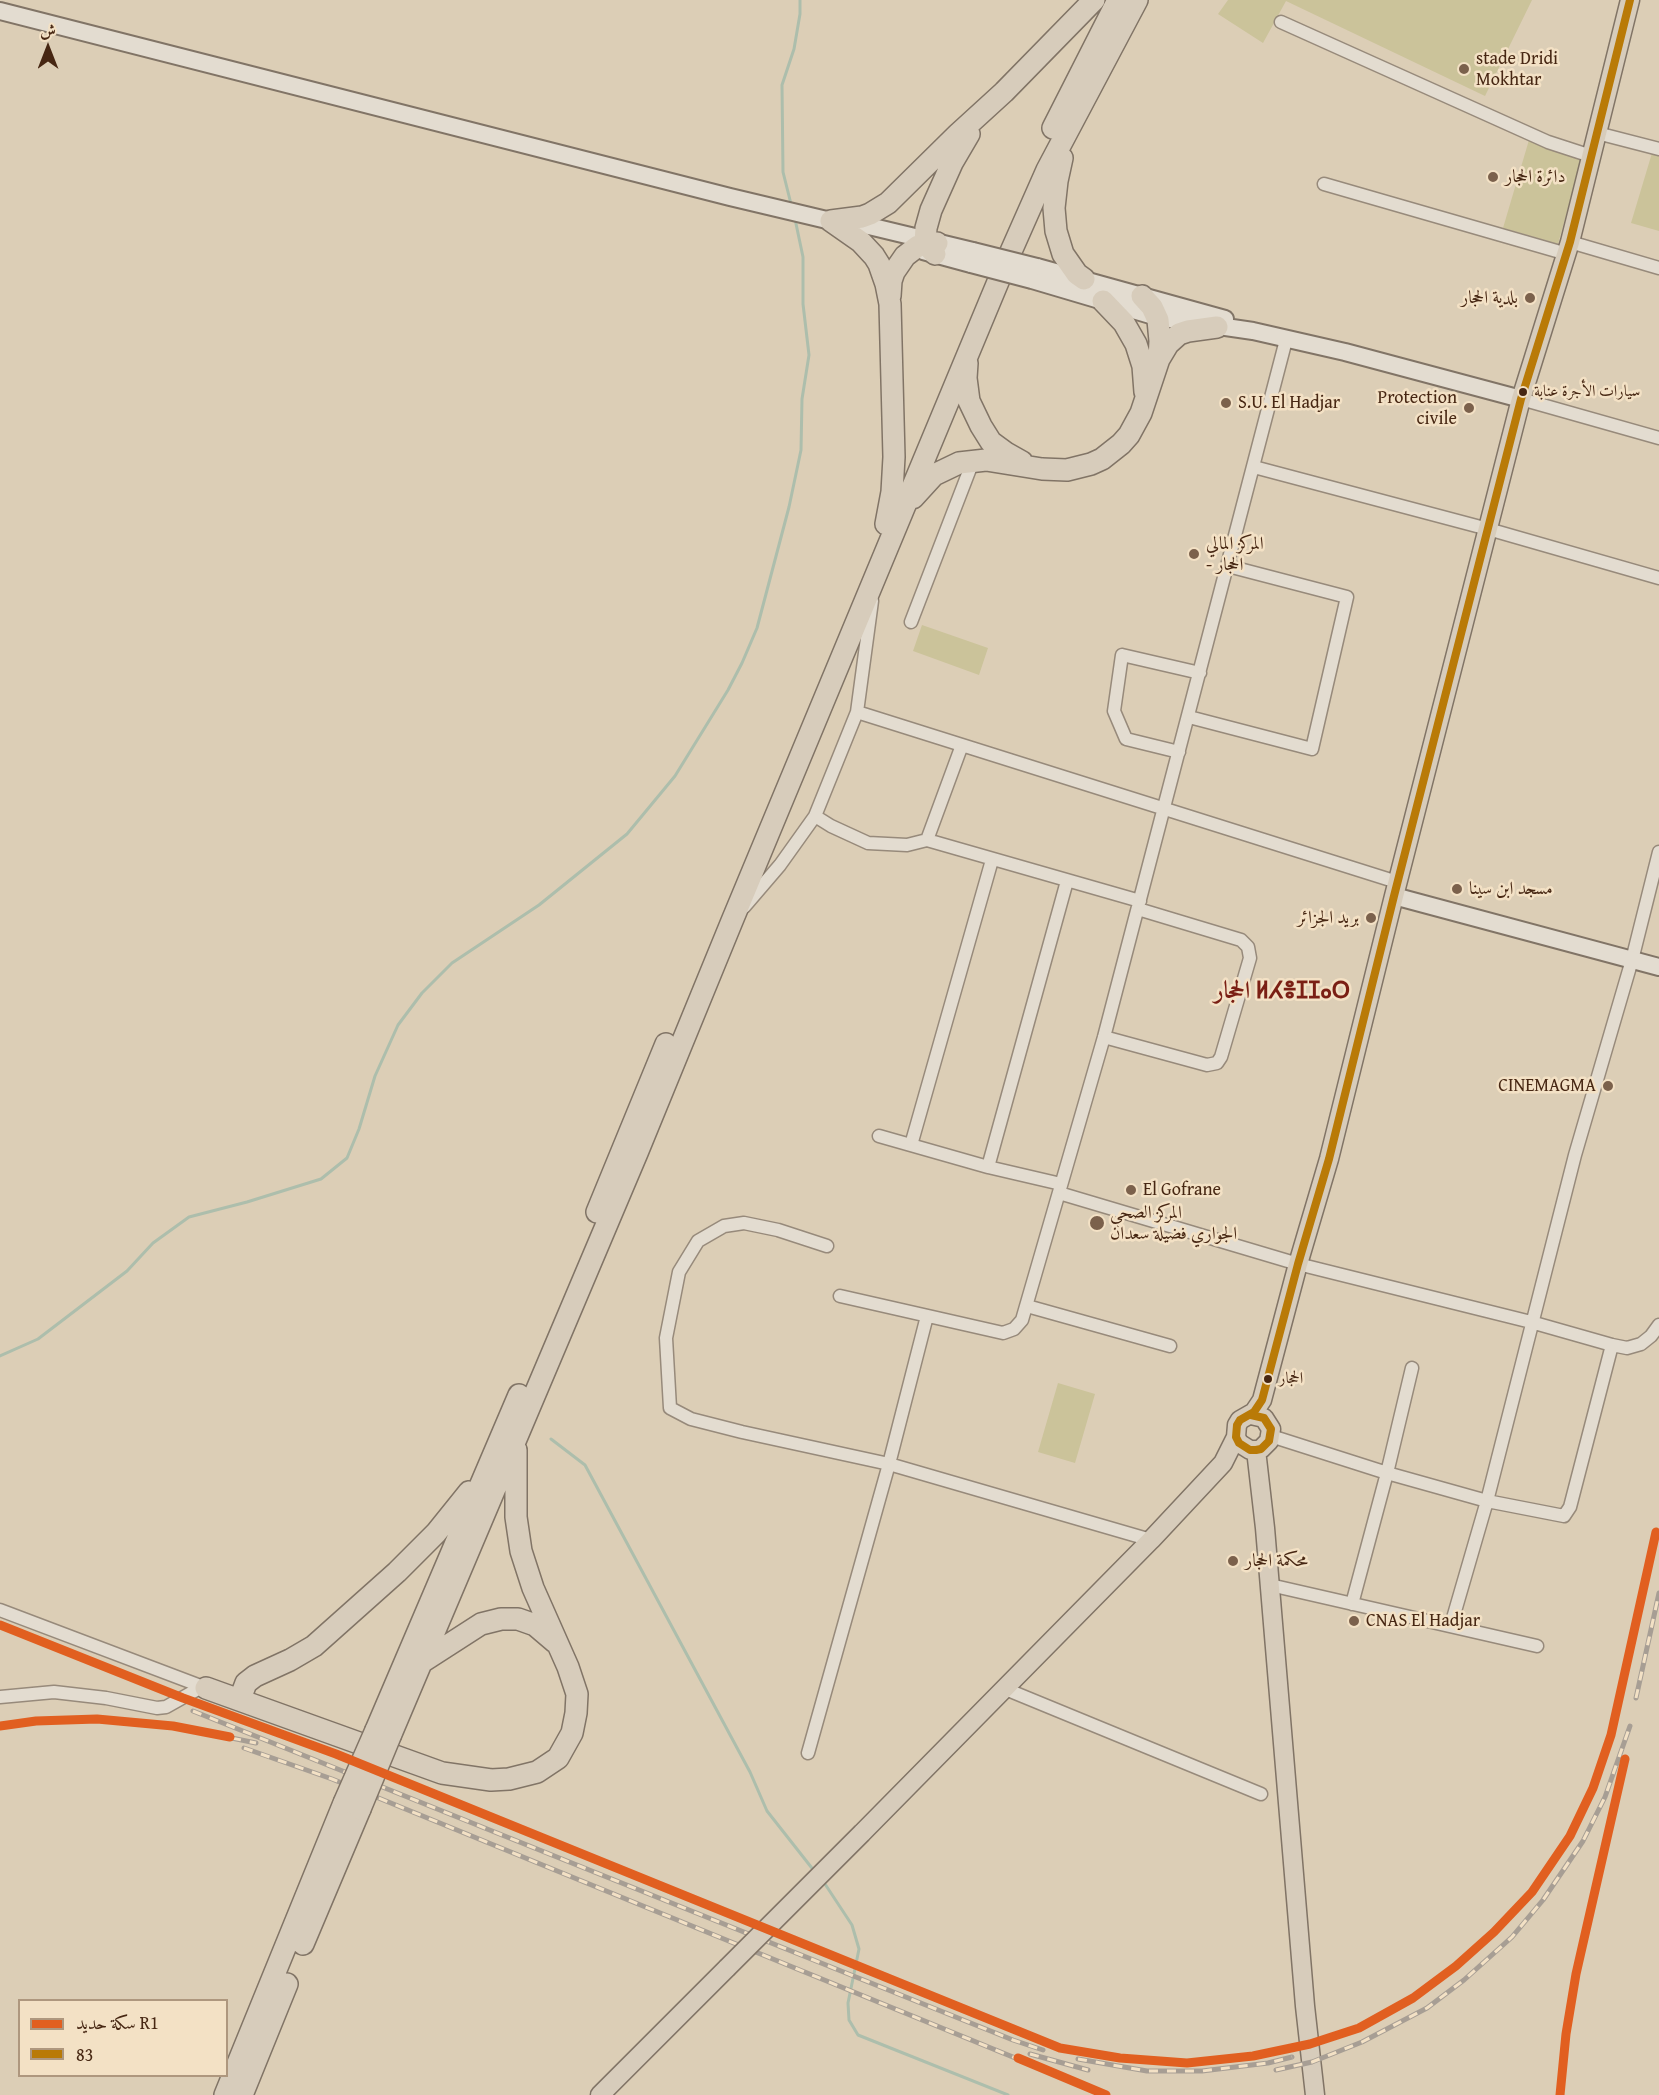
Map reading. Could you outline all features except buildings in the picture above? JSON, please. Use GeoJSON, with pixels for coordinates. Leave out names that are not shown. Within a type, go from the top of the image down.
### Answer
{"type":"FeatureCollection","features":[{"type":"Feature","properties":{"kind":"highway"},"geometry":{"type":"LineString","coordinates":[[827,220],[862,217],[888,203],[1004,92],[1095,0]]}},
{"type":"Feature","properties":{"kind":"highway"},"geometry":{"type":"LineString","coordinates":[[384,1732],[422,1662],[637,1153],[875,577],[893,519],[992,261],[1050,134],[1118,0]]}},
{"type":"Feature","properties":{"kind":"highway"},"geometry":{"type":"LineString","coordinates":[[225,2095],[384,1732],[486,1471],[717,920],[1047,170],[1137,0]]}},
{"type":"Feature","properties":{"kind":"highway"},"geometry":{"type":"LineString","coordinates":[[893,519],[891,281],[897,264],[927,246],[931,210],[957,152],[1004,92]]}},
{"type":"Feature","properties":{"kind":"highway"},"geometry":{"type":"LineString","coordinates":[[1068,128],[1057,181],[1054,207],[1056,231],[1063,254],[1077,274],[1084,279]]}},
{"type":"Feature","properties":{"kind":"highway"},"geometry":{"type":"LineString","coordinates":[[827,220],[861,242],[874,256],[886,284],[890,304]]}},
{"type":"Feature","properties":{"kind":"highway"},"geometry":{"type":"LineString","coordinates":[[1142,296],[1157,316],[1160,341],[1159,359]]}},
{"type":"Feature","properties":{"kind":"highway"},"geometry":{"type":"LineString","coordinates":[[1103,301],[1124,323],[1136,344],[1143,366],[1145,401]]}},
{"type":"Feature","properties":{"kind":"highway"},"geometry":{"type":"LineString","coordinates":[[893,519],[933,475],[958,463],[986,460],[1055,471],[1085,466],[1102,459],[1130,435],[1139,419],[1159,359],[1168,344],[1179,334],[1217,327]]}},
{"type":"Feature","properties":{"kind":"highway"},"geometry":{"type":"LineString","coordinates":[[968,354],[966,378],[969,401],[981,426],[991,442],[1030,466]]}},
{"type":"Feature","properties":{"kind":"highway"},"geometry":{"type":"LineString","coordinates":[[206,1688],[442,1773],[491,1780],[509,1779],[537,1772],[558,1758],[572,1733],[577,1694],[533,1588],[521,1551],[514,1480],[516,1438]]}},
{"type":"Feature","properties":{"kind":"highway"},"geometry":{"type":"LineString","coordinates":[[240,1699],[246,1683],[255,1676],[314,1646],[397,1572],[436,1533],[486,1471]]}},
{"type":"Feature","properties":{"kind":"highway"},"geometry":{"type":"LineString","coordinates":[[422,1662],[481,1624],[501,1619],[518,1618],[535,1625],[557,1644]]}},
{"type":"Feature","properties":{"kind":"highway"},"geometry":{"type":"LineString","coordinates":[[242,2095],[352,1806]]}},
{"type":"Feature","properties":{"kind":"main road"},"geometry":{"type":"LineString","coordinates":[[1258,1417],[1298,1264],[1329,1159],[1521,399],[1568,248],[1630,0]]}},
{"type":"Feature","properties":{"kind":"main road"},"geometry":{"type":"LineString","coordinates":[[0,11],[827,220],[857,233],[927,246],[1034,273],[1103,301],[1157,316],[1253,331]]}},
{"type":"Feature","properties":{"kind":"main road"},"geometry":{"type":"LineString","coordinates":[[1034,273],[1084,279],[1218,316],[1253,331],[1345,352],[1521,399]]}},
{"type":"Feature","properties":{"kind":"main road"},"geometry":{"type":"LineString","coordinates":[[1396,889],[1659,967]]}},
{"type":"Feature","properties":{"kind":"main road"},"geometry":{"type":"LineString","coordinates":[[1223,1463],[1266,1445],[1271,1436],[1271,1429],[1258,1417]]}},
{"type":"Feature","properties":{"kind":"main road"},"geometry":{"type":"LineString","coordinates":[[600,2095],[1151,1540],[1223,1463],[1236,1437],[1240,1420],[1258,1417]]}},
{"type":"Feature","properties":{"kind":"main road"},"geometry":{"type":"LineString","coordinates":[[1236,1437],[1244,1447],[1253,1450]]}},
{"type":"Feature","properties":{"kind":"main road"},"geometry":{"type":"LineString","coordinates":[[1253,1450],[1270,1585],[1305,2006],[1315,2095]]}},
{"type":"Feature","properties":{"kind":"street"},"geometry":{"type":"LineString","coordinates":[[1281,22],[1548,142],[1591,156]]}},
{"type":"Feature","properties":{"kind":"street"},"geometry":{"type":"LineString","coordinates":[[1597,134],[1659,149]]}},
{"type":"Feature","properties":{"kind":"street"},"geometry":{"type":"LineString","coordinates":[[1324,184],[1568,248],[1659,268]]}},
{"type":"Feature","properties":{"kind":"street"},"geometry":{"type":"LineString","coordinates":[[840,1296],[1003,1333],[1019,1325],[1027,1306],[1104,1037],[1286,340]]}},
{"type":"Feature","properties":{"kind":"street"},"geometry":{"type":"LineString","coordinates":[[1521,399],[1659,438]]}},
{"type":"Feature","properties":{"kind":"street"},"geometry":{"type":"LineString","coordinates":[[911,622],[973,461]]}},
{"type":"Feature","properties":{"kind":"street"},"geometry":{"type":"LineString","coordinates":[[1254,467],[1488,529],[1659,578]]}},
{"type":"Feature","properties":{"kind":"street"},"geometry":{"type":"LineString","coordinates":[[1189,717],[1312,749],[1347,597],[1228,566]]}},
{"type":"Feature","properties":{"kind":"street"},"geometry":{"type":"LineString","coordinates":[[732,921],[780,865],[815,816],[857,712],[875,577]]}},
{"type":"Feature","properties":{"kind":"street"},"geometry":{"type":"LineString","coordinates":[[1179,752],[1126,739],[1114,711],[1122,656],[1200,673]]}},
{"type":"Feature","properties":{"kind":"street"},"geometry":{"type":"LineString","coordinates":[[857,712],[1165,808],[1396,889]]}},
{"type":"Feature","properties":{"kind":"street"},"geometry":{"type":"LineString","coordinates":[[927,840],[962,745]]}},
{"type":"Feature","properties":{"kind":"street"},"geometry":{"type":"LineString","coordinates":[[815,816],[868,843],[907,845],[927,840],[1067,881],[1241,940],[1248,947],[1250,958],[1221,1057],[1217,1063],[1207,1065],[1104,1037]]}},
{"type":"Feature","properties":{"kind":"street"},"geometry":{"type":"LineString","coordinates":[[1451,1625],[1487,1501],[1575,1155],[1632,960],[1659,852]]}},
{"type":"Feature","properties":{"kind":"street"},"geometry":{"type":"LineString","coordinates":[[911,1145],[992,860]]}},
{"type":"Feature","properties":{"kind":"street"},"geometry":{"type":"LineString","coordinates":[[988,1167],[1067,881]]}},
{"type":"Feature","properties":{"kind":"street"},"geometry":{"type":"LineString","coordinates":[[879,1136],[988,1167],[1298,1264],[1531,1322],[1612,1345],[1627,1347],[1641,1344],[1659,1325]]}},
{"type":"Feature","properties":{"kind":"street"},"geometry":{"type":"LineString","coordinates":[[827,1246],[778,1230],[744,1223],[724,1226],[698,1241],[679,1272],[666,1338],[670,1408],[691,1419],[711,1425],[889,1464],[1151,1540]]}},
{"type":"Feature","properties":{"kind":"street"},"geometry":{"type":"LineString","coordinates":[[1027,1306],[1170,1346]]}},
{"type":"Feature","properties":{"kind":"street"},"geometry":{"type":"LineString","coordinates":[[808,1753],[889,1464],[927,1316]]}},
{"type":"Feature","properties":{"kind":"street"},"geometry":{"type":"LineString","coordinates":[[1271,1436],[1387,1473],[1487,1501],[1559,1516],[1566,1514],[1570,1507],[1612,1345]]}},
{"type":"Feature","properties":{"kind":"street"},"geometry":{"type":"LineString","coordinates":[[1352,1604],[1412,1368]]}},
{"type":"Feature","properties":{"kind":"street"},"geometry":{"type":"LineString","coordinates":[[1270,1585],[1537,1646]]}},
{"type":"Feature","properties":{"kind":"street"},"geometry":{"type":"LineString","coordinates":[[0,1610],[206,1688]]}},
{"type":"Feature","properties":{"kind":"street"},"geometry":{"type":"LineString","coordinates":[[0,1697],[54,1692],[106,1698],[157,1708],[166,1707],[198,1689],[206,1688]]}},
{"type":"Feature","properties":{"kind":"street"},"geometry":{"type":"LineString","coordinates":[[1003,1688],[1262,1794]]}},
{"type":"Feature","properties":{"kind":"shaded area","name":"stade Dridi Mokhtar"},"geometry":{"type":"Polygon","coordinates":[[[1228,0],[1532,0],[1485,96],[1286,1],[1263,43],[1218,14],[1228,0]]]}},
{"type":"Feature","properties":{"kind":"shaded area"},"geometry":{"type":"Polygon","coordinates":[[[1529,140],[1581,160],[1558,244],[1503,228],[1529,140]]]}},
{"type":"Feature","properties":{"kind":"shaded area"},"geometry":{"type":"Polygon","coordinates":[[[1652,153],[1659,155],[1659,231],[1631,223],[1652,153]]]}},
{"type":"Feature","properties":{"kind":"shaded area"},"geometry":{"type":"Polygon","coordinates":[[[922,625],[988,648],[979,675],[913,651],[922,625]]]}},
{"type":"Feature","properties":{"kind":"shaded area"},"geometry":{"type":"Polygon","coordinates":[[[1058,1383],[1095,1394],[1075,1463],[1038,1452],[1058,1383]]]}},
{"type":"Feature","properties":{"kind":"waterway"},"geometry":{"type":"LineString","coordinates":[[791,204],[783,172],[782,85],[794,49],[800,0]]}},
{"type":"Feature","properties":{"kind":"waterway"},"geometry":{"type":"LineString","coordinates":[[0,1356],[38,1339],[127,1271],[153,1243],[189,1217],[321,1179],[347,1158],[359,1129],[375,1076],[398,1025],[422,993],[452,963],[539,905],[627,834],[675,776],[728,690],[757,628],[789,507],[801,450],[802,399],[809,355],[803,304],[803,257],[795,219]]}},
{"type":"Feature","properties":{"kind":"waterway"},"geometry":{"type":"LineString","coordinates":[[551,1439],[585,1465],[750,1772],[767,1811],[815,1872]]}},
{"type":"Feature","properties":{"kind":"waterway"},"geometry":{"type":"LineString","coordinates":[[823,1881],[852,1925],[859,1949],[848,2003],[849,2020],[858,2035],[1008,2095]]}},
{"type":"Feature","properties":{"kind":"railway"},"geometry":{"type":"LineString","coordinates":[[0,1625],[183,1698],[336,1754],[1060,2048],[1120,2058],[1187,2063],[1253,2056],[1310,2044],[1359,2028],[1413,1998],[1456,1966],[1494,1932],[1532,1892],[1570,1836],[1593,1788],[1611,1735],[1656,1532]]}},
{"type":"Feature","properties":{"kind":"railway"},"geometry":{"type":"LineString","coordinates":[[1636,1698],[1659,1593]]}},
{"type":"Feature","properties":{"kind":"railway"},"geometry":{"type":"LineString","coordinates":[[193,1711],[1013,2040],[1043,2050]]}},
{"type":"Feature","properties":{"kind":"railway"},"geometry":{"type":"LineString","coordinates":[[0,1726],[36,1721],[97,1719],[173,1726],[256,1743]]}},
{"type":"Feature","properties":{"kind":"railway"},"geometry":{"type":"LineString","coordinates":[[1276,2070],[1312,2062],[1362,2042],[1427,2008],[1464,1980],[1512,1937],[1543,1900],[1583,1841],[1605,1797],[1630,1726]]}},
{"type":"Feature","properties":{"kind":"railway"},"geometry":{"type":"LineString","coordinates":[[244,1748],[332,1779],[1106,2095]]}},
{"type":"Feature","properties":{"kind":"railway"},"geometry":{"type":"LineString","coordinates":[[1030,2054],[1088,2070]]}},
{"type":"Feature","properties":{"kind":"railway"},"geometry":{"type":"LineString","coordinates":[[1078,2059],[1147,2071],[1202,2071],[1268,2063],[1292,2057]]}},
{"type":"Feature","properties":{"kind":"rail line","name":"R1"},"geometry":{"type":"LineString","coordinates":[[0,1625],[183,1698],[336,1754],[1060,2048],[1120,2058],[1187,2063],[1253,2056],[1310,2044],[1359,2028],[1413,1998],[1456,1966],[1494,1932],[1532,1892],[1570,1836],[1593,1788],[1611,1735],[1656,1532]]}},
{"type":"Feature","properties":{"kind":"rail line","name":"R1"},"geometry":{"type":"LineString","coordinates":[[0,1726],[36,1721],[97,1719],[173,1726],[230,1737]]}},
{"type":"Feature","properties":{"kind":"rail line","name":"R1"},"geometry":{"type":"LineString","coordinates":[[1560,2095],[1566,2034],[1576,1974],[1625,1759]]}},
{"type":"Feature","properties":{"kind":"rail line","name":"R1"},"geometry":{"type":"LineString","coordinates":[[1018,2058],[1106,2095]]}},
{"type":"Feature","properties":{"kind":"transit line","name":"83"},"geometry":{"type":"LineString","coordinates":[[1251,1415],[1264,1418],[1271,1429],[1269,1441],[1261,1449],[1250,1450],[1239,1443],[1236,1437],[1237,1425],[1240,1420],[1254,1412],[1262,1400],[1329,1159],[1521,399],[1570,242],[1630,0]]}},
{"type":"Feature","properties":{"kind":"place","name":"stade Dridi Mokhtar"},"geometry":{"type":"Point","coordinates":[1464,69]}},
{"type":"Feature","properties":{"kind":"place","name":"دائرة الحجار"},"geometry":{"type":"Point","coordinates":[1493,177]}},
{"type":"Feature","properties":{"kind":"place","name":"بلدية الحجار"},"geometry":{"type":"Point","coordinates":[1530,298]}},
{"type":"Feature","properties":{"kind":"place","name":"سيارات الأجرة عنابة"},"geometry":{"type":"Point","coordinates":[1523,392]}},
{"type":"Feature","properties":{"kind":"place","name":"S.U. El Hadjar"},"geometry":{"type":"Point","coordinates":[1226,403]}},
{"type":"Feature","properties":{"kind":"place","name":"Protection civile"},"geometry":{"type":"Point","coordinates":[1469,408]}},
{"type":"Feature","properties":{"kind":"place","name":"المركز المالي - الحجار"},"geometry":{"type":"Point","coordinates":[1194,554]}},
{"type":"Feature","properties":{"kind":"place","name":"مسجد ابن سينا"},"geometry":{"type":"Point","coordinates":[1457,889]}},
{"type":"Feature","properties":{"kind":"place","name":"بريد الجزائر"},"geometry":{"type":"Point","coordinates":[1371,918]}},
{"type":"Feature","properties":{"kind":"place","name":"CINEMAGMA"},"geometry":{"type":"Point","coordinates":[1608,1086]}},
{"type":"Feature","properties":{"kind":"place","name":"El Gofrane"},"geometry":{"type":"Point","coordinates":[1131,1190]}},
{"type":"Feature","properties":{"kind":"place","name":"المركز الصحي الجواري فضيلة سعدان"},"geometry":{"type":"Point","coordinates":[1097,1223]}},
{"type":"Feature","properties":{"kind":"place","name":"الحجار"},"geometry":{"type":"Point","coordinates":[1268,1379]}},
{"type":"Feature","properties":{"kind":"place","name":"محكمة الحجار"},"geometry":{"type":"Point","coordinates":[1233,1561]}},
{"type":"Feature","properties":{"kind":"place","name":"CNAS El Hadjar"},"geometry":{"type":"Point","coordinates":[1354,1621]}},
{"type":"Feature","properties":{"kind":"district","name":"الحجار ⵍⵃⴻⵊⵊⴰⵔ"},"geometry":{"type":"Point","coordinates":[1282,992]}}]}
